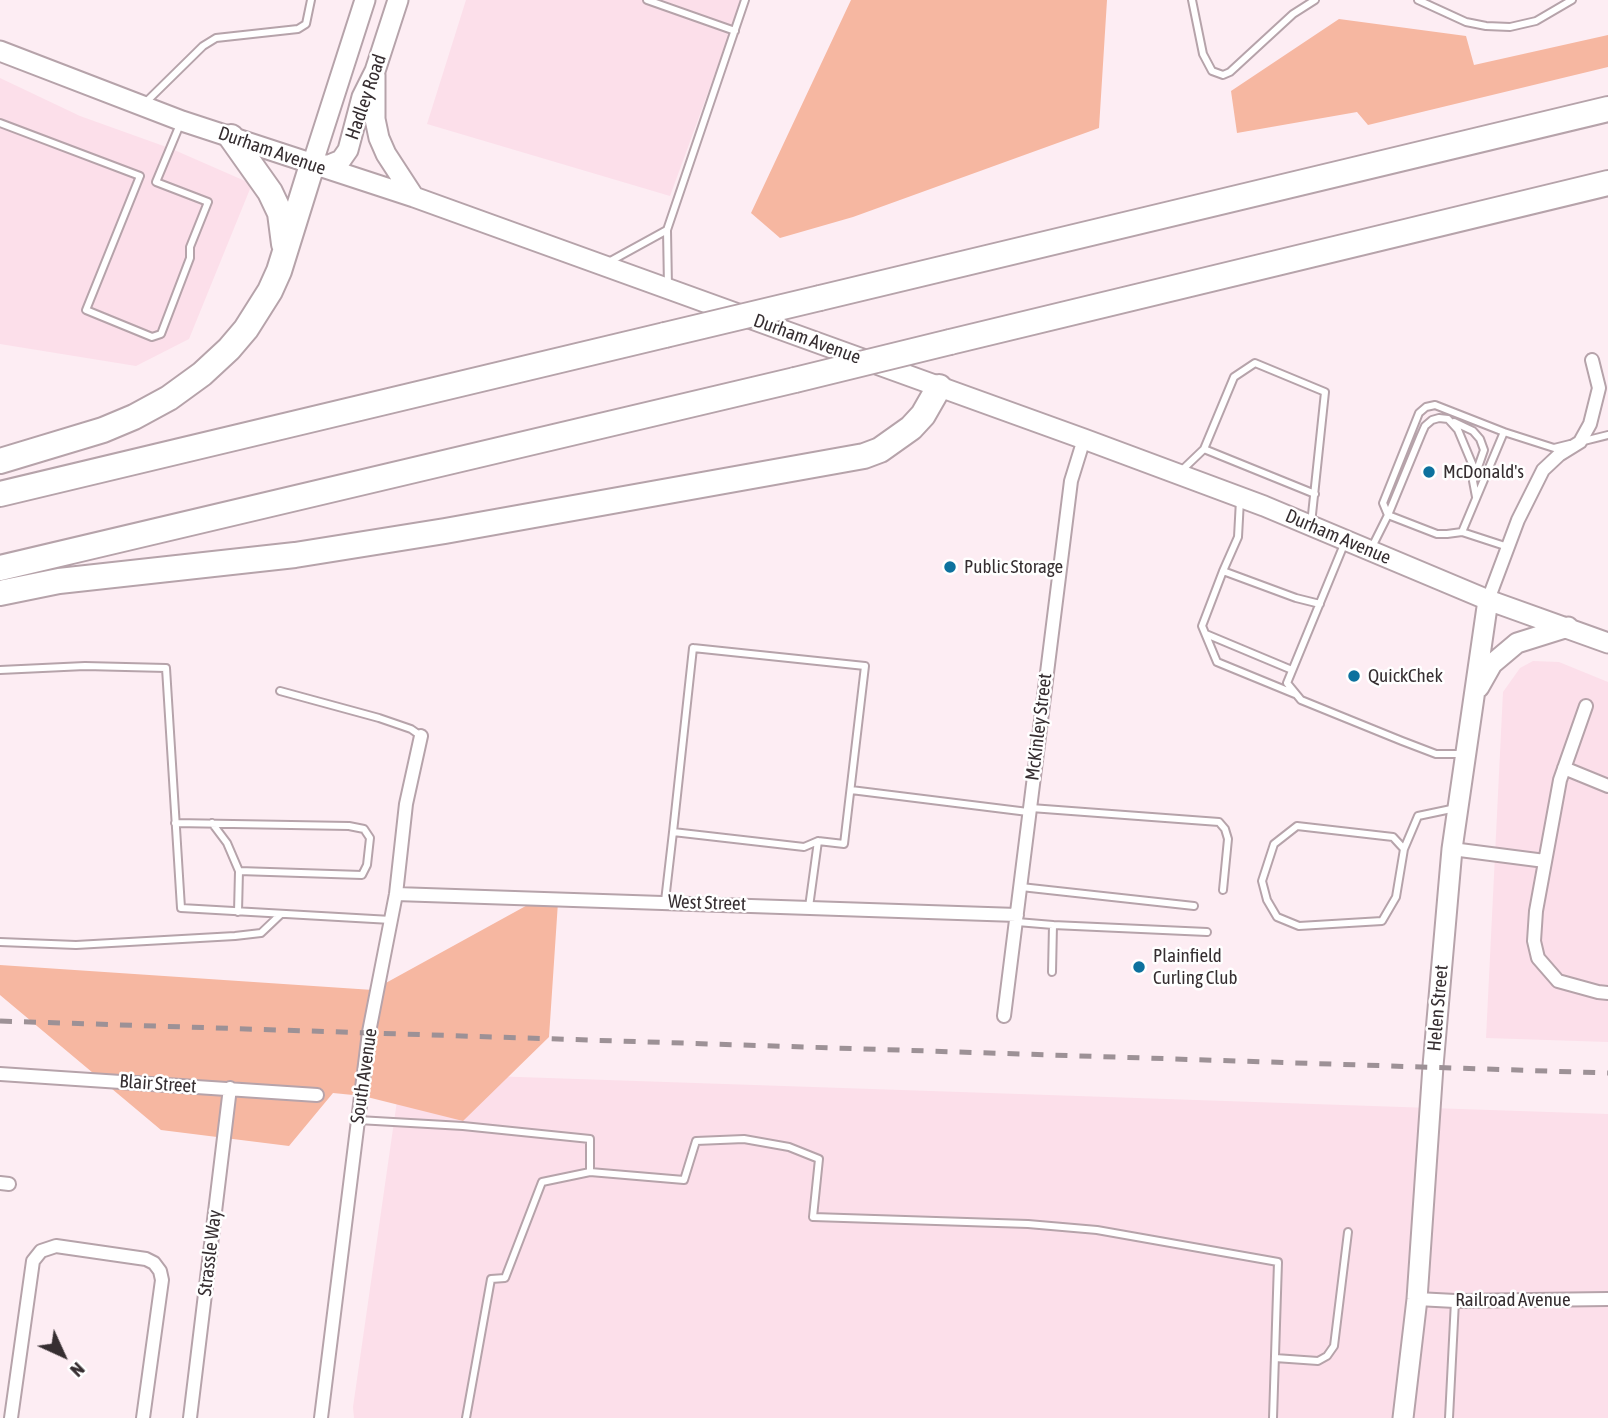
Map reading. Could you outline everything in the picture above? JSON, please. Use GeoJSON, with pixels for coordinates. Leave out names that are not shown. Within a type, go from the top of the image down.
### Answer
{"type":"FeatureCollection","features":[{"type":"Feature","properties":{"kind":"highway"},"geometry":{"type":"LineString","coordinates":[[0,494],[1608,109]]}},
{"type":"Feature","properties":{"kind":"highway"},"geometry":{"type":"LineString","coordinates":[[231,137],[270,192],[280,213],[284,253]]}},
{"type":"Feature","properties":{"kind":"highway"},"geometry":{"type":"LineString","coordinates":[[0,461],[103,430],[169,398],[229,349],[247,329],[270,291],[312,165]]}},
{"type":"Feature","properties":{"kind":"highway"},"geometry":{"type":"LineString","coordinates":[[0,568],[795,380],[1608,183]]}},
{"type":"Feature","properties":{"kind":"highway"},"geometry":{"type":"LineString","coordinates":[[0,593],[59,581],[295,555],[446,531],[864,456],[880,450],[911,428],[923,415],[939,387]]}},
{"type":"Feature","properties":{"kind":"main road","name":"Hadley Road"},"geometry":{"type":"LineString","coordinates":[[365,0],[312,165],[329,165],[341,160],[348,150],[362,97],[375,71],[398,0]]}},
{"type":"Feature","properties":{"kind":"main road","name":"Durham Avenue"},"geometry":{"type":"LineString","coordinates":[[0,51],[182,121],[414,197],[1084,439],[1241,498],[1488,600],[1608,643]]}},
{"type":"Feature","properties":{"kind":"main road"},"geometry":{"type":"LineString","coordinates":[[375,71],[375,119],[379,138],[386,154],[414,197]]}},
{"type":"Feature","properties":{"kind":"main road","name":"Helen Street"},"geometry":{"type":"LineString","coordinates":[[1403,1418],[1418,1299],[1433,1066],[1452,849],[1488,600]]}},
{"type":"Feature","properties":{"kind":"main road"},"geometry":{"type":"LineString","coordinates":[[1474,697],[1492,664],[1517,643],[1568,627]]}},
{"type":"Feature","properties":{"kind":"street"},"geometry":{"type":"LineString","coordinates":[[1488,600],[1530,493],[1543,470],[1559,455],[1580,442],[1590,424],[1604,390],[1592,360]]}},
{"type":"Feature","properties":{"kind":"street","name":"McKinley Street"},"geometry":{"type":"LineString","coordinates":[[1004,1016],[1071,481],[1084,439]]}},
{"type":"Feature","properties":{"kind":"street"},"geometry":{"type":"LineString","coordinates":[[1586,706],[1560,780],[1535,919],[1534,941],[1538,958],[1558,981],[1608,993]]}},
{"type":"Feature","properties":{"kind":"street","name":"South Avenue"},"geometry":{"type":"LineString","coordinates":[[321,1418],[369,1032],[396,894],[406,804],[421,736]]}},
{"type":"Feature","properties":{"kind":"street"},"geometry":{"type":"LineString","coordinates":[[1564,768],[1608,786]]}},
{"type":"Feature","properties":{"kind":"street"},"geometry":{"type":"LineString","coordinates":[[1452,849],[1545,861]]}},
{"type":"Feature","properties":{"kind":"street","name":"West Street"},"geometry":{"type":"LineString","coordinates":[[396,894],[665,901],[1017,919]]}},
{"type":"Feature","properties":{"kind":"street","name":"Blair Street"},"geometry":{"type":"LineString","coordinates":[[0,1074],[317,1095]]}},
{"type":"Feature","properties":{"kind":"street","name":"Strassle Way"},"geometry":{"type":"LineString","coordinates":[[190,1418],[230,1088]]}},
{"type":"Feature","properties":{"kind":"street"},"geometry":{"type":"LineString","coordinates":[[11,1418],[33,1261],[41,1251],[56,1247],[146,1259],[160,1270],[162,1280],[143,1418]]}},
{"type":"Feature","properties":{"kind":"street","name":"Railroad Avenue"},"geometry":{"type":"LineString","coordinates":[[1418,1299],[1608,1299]]}},
{"type":"Feature","properties":{"kind":"lane"},"geometry":{"type":"LineString","coordinates":[[142,106],[203,46],[216,38],[298,29],[306,24],[311,0]]}},
{"type":"Feature","properties":{"kind":"lane"},"geometry":{"type":"LineString","coordinates":[[646,0],[734,31]]}},
{"type":"Feature","properties":{"kind":"lane"},"geometry":{"type":"LineString","coordinates":[[668,289],[667,230],[745,0]]}},
{"type":"Feature","properties":{"kind":"lane"},"geometry":{"type":"LineString","coordinates":[[1192,0],[1203,54],[1212,71],[1223,75],[1230,72],[1293,14],[1315,0]]}},
{"type":"Feature","properties":{"kind":"lane"},"geometry":{"type":"LineString","coordinates":[[1418,0],[1466,22],[1510,27],[1536,20],[1572,0]]}},
{"type":"Feature","properties":{"kind":"lane"},"geometry":{"type":"LineString","coordinates":[[156,181],[182,121]]}},
{"type":"Feature","properties":{"kind":"lane"},"geometry":{"type":"LineString","coordinates":[[0,122],[208,202],[161,334],[152,337],[86,310],[140,176]]}},
{"type":"Feature","properties":{"kind":"lane"},"geometry":{"type":"LineString","coordinates":[[603,265],[667,230]]}},
{"type":"Feature","properties":{"kind":"lane"},"geometry":{"type":"LineString","coordinates":[[1179,474],[1204,449],[1234,377],[1255,363],[1325,392],[1311,526]]}},
{"type":"Feature","properties":{"kind":"lane"},"geometry":{"type":"LineString","coordinates":[[1508,547],[1462,531],[1437,534],[1388,514],[1383,503],[1385,495],[1419,413],[1426,407],[1444,407],[1504,432],[1554,447],[1608,435]]}},
{"type":"Feature","properties":{"kind":"lane"},"geometry":{"type":"LineString","coordinates":[[1448,419],[1458,430],[1476,473]]}},
{"type":"Feature","properties":{"kind":"lane"},"geometry":{"type":"LineString","coordinates":[[1370,551],[1425,426],[1432,420],[1448,419],[1473,431],[1480,439],[1483,450],[1473,481],[1476,497]]}},
{"type":"Feature","properties":{"kind":"lane"},"geometry":{"type":"LineString","coordinates":[[1462,531],[1504,432]]}},
{"type":"Feature","properties":{"kind":"lane"},"geometry":{"type":"LineString","coordinates":[[1204,449],[1315,494]]}},
{"type":"Feature","properties":{"kind":"lane"},"geometry":{"type":"LineString","coordinates":[[1241,498],[1238,537],[1202,626],[1217,662],[1295,694]]}},
{"type":"Feature","properties":{"kind":"lane"},"geometry":{"type":"LineString","coordinates":[[1345,541],[1287,682],[1301,700],[1436,754],[1465,754]]}},
{"type":"Feature","properties":{"kind":"lane"},"geometry":{"type":"LineString","coordinates":[[1223,570],[1296,598],[1320,604]]}},
{"type":"Feature","properties":{"kind":"lane"},"geometry":{"type":"LineString","coordinates":[[1206,634],[1292,670]]}},
{"type":"Feature","properties":{"kind":"lane"},"geometry":{"type":"LineString","coordinates":[[665,901],[693,648],[865,666],[844,844],[818,841],[804,847],[673,832]]}},
{"type":"Feature","properties":{"kind":"lane"},"geometry":{"type":"LineString","coordinates":[[0,670],[85,666],[166,668],[181,908],[391,920]]}},
{"type":"Feature","properties":{"kind":"lane"},"geometry":{"type":"LineString","coordinates":[[280,691],[379,718],[411,729],[421,736]]}},
{"type":"Feature","properties":{"kind":"lane"},"geometry":{"type":"LineString","coordinates":[[851,790],[1029,810],[1219,822],[1228,839],[1223,890]]}},
{"type":"Feature","properties":{"kind":"lane"},"geometry":{"type":"LineString","coordinates":[[1404,849],[1393,837],[1297,826],[1274,844],[1262,881],[1267,900],[1277,917],[1299,926],[1382,921],[1396,897],[1404,849],[1418,816],[1458,807]]}},
{"type":"Feature","properties":{"kind":"lane"},"geometry":{"type":"LineString","coordinates":[[175,822],[349,826],[363,830],[370,838],[367,865],[362,875],[239,871]]}},
{"type":"Feature","properties":{"kind":"lane"},"geometry":{"type":"LineString","coordinates":[[212,823],[227,843],[239,871],[238,912]]}},
{"type":"Feature","properties":{"kind":"lane"},"geometry":{"type":"LineString","coordinates":[[809,907],[818,841]]}},
{"type":"Feature","properties":{"kind":"lane"},"geometry":{"type":"LineString","coordinates":[[1021,887],[1194,906]]}},
{"type":"Feature","properties":{"kind":"lane"},"geometry":{"type":"LineString","coordinates":[[0,942],[76,945],[235,936],[261,933],[281,914]]}},
{"type":"Feature","properties":{"kind":"lane"},"geometry":{"type":"LineString","coordinates":[[1017,919],[1053,925],[1207,932]]}},
{"type":"Feature","properties":{"kind":"lane"},"geometry":{"type":"LineString","coordinates":[[1052,972],[1053,925]]}},
{"type":"Feature","properties":{"kind":"lane"},"geometry":{"type":"LineString","coordinates":[[358,1120],[464,1126],[590,1139],[590,1172]]}},
{"type":"Feature","properties":{"kind":"lane"},"geometry":{"type":"LineString","coordinates":[[466,1418],[491,1279],[505,1278],[542,1182],[590,1172],[684,1181],[696,1141],[744,1139],[789,1147],[819,1159],[813,1217],[1028,1224],[1097,1230],[1278,1262],[1273,1418]]}},
{"type":"Feature","properties":{"kind":"lane"},"geometry":{"type":"LineString","coordinates":[[1275,1358],[1318,1361],[1327,1356],[1334,1346],[1349,1232]]}},
{"type":"Feature","properties":{"kind":"lane"},"geometry":{"type":"LineString","coordinates":[[1449,1418],[1455,1301]]}},
{"type":"Feature","properties":{"kind":"shaded area"},"geometry":{"type":"Polygon","coordinates":[[[466,0],[742,0],[670,196],[427,124],[466,0]]]}},
{"type":"Feature","properties":{"kind":"shaded area"},"geometry":{"type":"Polygon","coordinates":[[[851,0],[1107,0],[1099,128],[853,217],[780,238],[751,213],[851,0]]]}},
{"type":"Feature","properties":{"kind":"shaded area"},"geometry":{"type":"Polygon","coordinates":[[[1339,19],[1466,36],[1474,65],[1608,35],[1608,67],[1368,125],[1357,112],[1237,133],[1231,91],[1339,19]]]}},
{"type":"Feature","properties":{"kind":"shaded area"},"geometry":{"type":"Polygon","coordinates":[[[0,78],[80,116],[172,149],[252,184],[189,339],[136,366],[0,344],[0,78]]]}},
{"type":"Feature","properties":{"kind":"shaded area"},"geometry":{"type":"Polygon","coordinates":[[[1533,661],[1559,662],[1608,682],[1608,1042],[1486,1038],[1503,692],[1520,668],[1533,661]]]}},
{"type":"Feature","properties":{"kind":"shaded area"},"geometry":{"type":"Polygon","coordinates":[[[533,902],[558,902],[549,1037],[463,1121],[363,1096],[333,1093],[289,1146],[161,1130],[0,995],[0,965],[373,990],[533,902]]]}},
{"type":"Feature","properties":{"kind":"shaded area"},"geometry":{"type":"Polygon","coordinates":[[[401,1073],[1608,1114],[1608,1418],[354,1418],[353,1407],[401,1073]]]}},
{"type":"Feature","properties":{"kind":"railway"},"geometry":{"type":"LineString","coordinates":[[0,1021],[1608,1073]]}},
{"type":"Feature","properties":{"kind":"place","name":"McDonald's"},"geometry":{"type":"Point","coordinates":[1429,472]}},
{"type":"Feature","properties":{"kind":"place","name":"Public Storage"},"geometry":{"type":"Point","coordinates":[950,567]}},
{"type":"Feature","properties":{"kind":"place","name":"QuickChek"},"geometry":{"type":"Point","coordinates":[1354,676]}},
{"type":"Feature","properties":{"kind":"place","name":"Plainfield Curling Club"},"geometry":{"type":"Point","coordinates":[1139,967]}}]}
